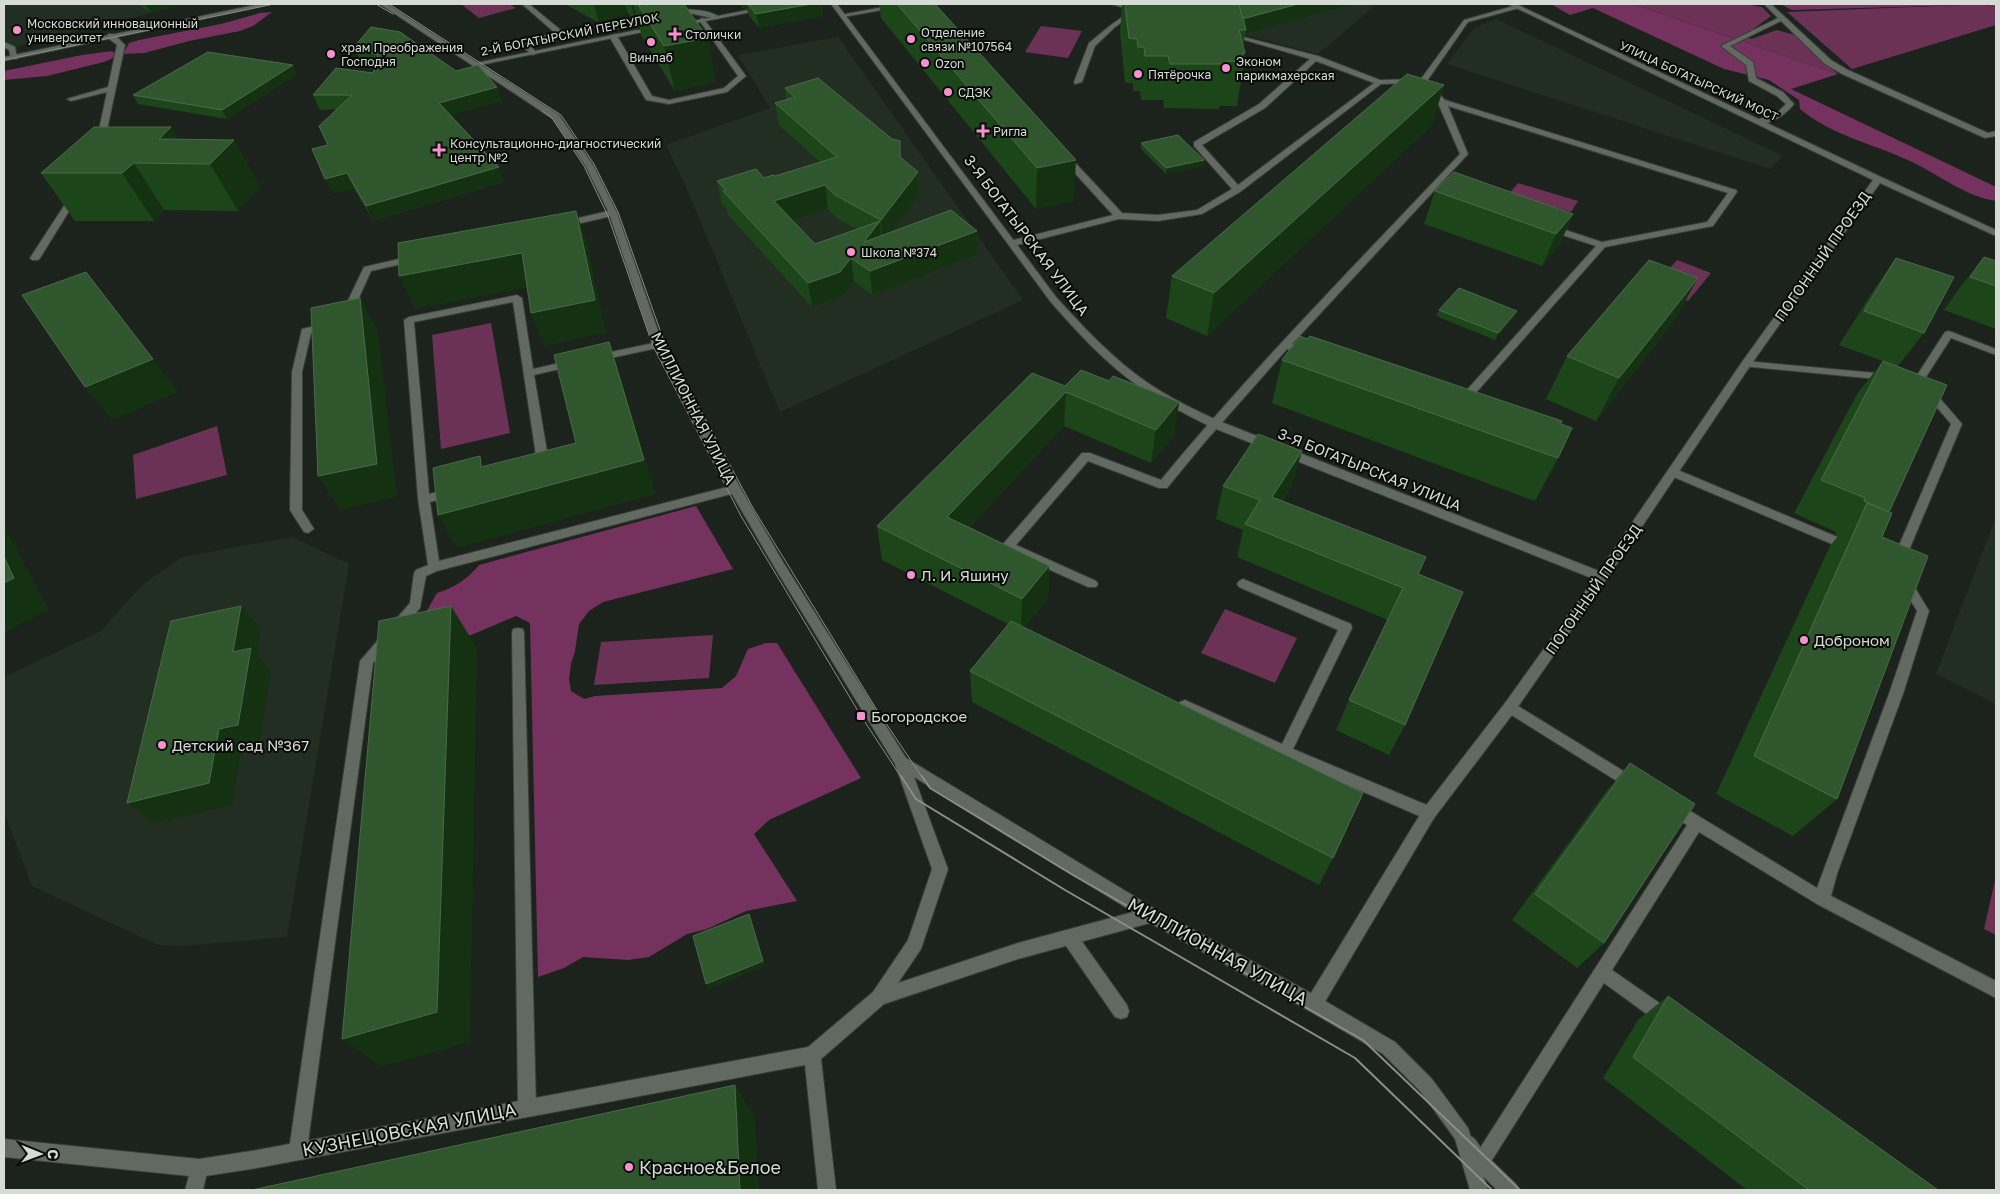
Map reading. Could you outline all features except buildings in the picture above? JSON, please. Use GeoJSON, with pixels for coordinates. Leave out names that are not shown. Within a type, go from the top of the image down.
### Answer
{"type":"FeatureCollection","features":[{"type":"Feature","properties":{"kind":"street"},"geometry":{"type":"LineString","coordinates":[[4,59],[269,4]]}},
{"type":"Feature","properties":{"kind":"street","name":"МИЛЛИОННАЯ УЛИЦА"},"geometry":{"type":"LineString","coordinates":[[383,4],[556,116],[588,165],[613,213],[658,345],[734,489],[818,630],[901,762],[940,869],[915,944],[879,998],[812,1055]]}},
{"type":"Feature","properties":{"kind":"street"},"geometry":{"type":"LineString","coordinates":[[525,4],[559,32],[527,46],[533,53]]}},
{"type":"Feature","properties":{"kind":"street"},"geometry":{"type":"LineString","coordinates":[[639,4],[650,9],[684,10],[717,17]]}},
{"type":"Feature","properties":{"kind":"street","name":"2-Й БОГАТЫРСКИЙ ПЕРЕУЛОК"},"geometry":{"type":"LineString","coordinates":[[675,25],[788,4]]}},
{"type":"Feature","properties":{"kind":"street","name":"3-Я БОГАТЫРСКАЯ УЛИЦА"},"geometry":{"type":"LineString","coordinates":[[834,4],[1053,299],[1084,334],[1136,379],[1183,409],[1215,424],[1602,577]]}},
{"type":"Feature","properties":{"kind":"street"},"geometry":{"type":"LineString","coordinates":[[843,14],[912,4]]}},
{"type":"Feature","properties":{"kind":"street"},"geometry":{"type":"LineString","coordinates":[[1114,4],[1148,12]]}},
{"type":"Feature","properties":{"kind":"street"},"geometry":{"type":"LineString","coordinates":[[1767,4],[1828,62],[1846,72],[1988,136],[1996,133]]}},
{"type":"Feature","properties":{"kind":"street"},"geometry":{"type":"LineString","coordinates":[[1423,81],[1466,21],[1514,5]]}},
{"type":"Feature","properties":{"kind":"street","name":"УЛИЦА БОГАТЫРСКИЙ МОСТ"},"geometry":{"type":"LineString","coordinates":[[1514,5],[1878,179],[1996,233]]}},
{"type":"Feature","properties":{"kind":"street"},"geometry":{"type":"LineString","coordinates":[[1078,82],[1092,44],[1113,26],[1139,9]]}},
{"type":"Feature","properties":{"kind":"street"},"geometry":{"type":"LineString","coordinates":[[1760,122],[1781,114],[1790,104],[1780,94],[1752,79],[1750,64],[1725,46],[1783,18]]}},
{"type":"Feature","properties":{"kind":"street"},"geometry":{"type":"LineString","coordinates":[[614,36],[649,98],[669,102],[727,90],[742,76],[702,20]]}},
{"type":"Feature","properties":{"kind":"street","name":"2-Й БОГАТЫРСКИЙ ПЕРЕУЛОК"},"geometry":{"type":"LineString","coordinates":[[474,64],[666,26]]}},
{"type":"Feature","properties":{"kind":"street"},"geometry":{"type":"LineString","coordinates":[[1092,584],[1008,546],[1086,456],[1163,485],[1285,345],[1436,190],[1464,154],[1442,102],[1423,81],[1379,82],[1316,58],[1223,32]]}},
{"type":"Feature","properties":{"kind":"street"},"geometry":{"type":"LineString","coordinates":[[97,156],[121,45],[111,36]]}},
{"type":"Feature","properties":{"kind":"street"},"geometry":{"type":"LineString","coordinates":[[4,44],[12,49],[14,57]]}},
{"type":"Feature","properties":{"kind":"street"},"geometry":{"type":"LineString","coordinates":[[1236,190],[1198,144],[1262,106],[1316,58]]}},
{"type":"Feature","properties":{"kind":"street"},"geometry":{"type":"LineString","coordinates":[[1013,243],[1119,216],[1158,218],[1199,212],[1236,190],[1379,82]]}},
{"type":"Feature","properties":{"kind":"street"},"geometry":{"type":"LineString","coordinates":[[71,99],[111,89]]}},
{"type":"Feature","properties":{"kind":"street"},"geometry":{"type":"LineString","coordinates":[[1442,102],[1734,192],[1710,224],[1602,245],[1539,224]]}},
{"type":"Feature","properties":{"kind":"street"},"geometry":{"type":"LineString","coordinates":[[1060,151],[1119,216]]}},
{"type":"Feature","properties":{"kind":"street","name":"ПОГОННЫЙ ПРОЕЗД"},"geometry":{"type":"LineString","coordinates":[[1314,1004],[1429,813],[1510,707],[1602,577],[1746,364],[1878,179]]}},
{"type":"Feature","properties":{"kind":"street"},"geometry":{"type":"LineString","coordinates":[[35,258],[79,189]]}},
{"type":"Feature","properties":{"kind":"street"},"geometry":{"type":"LineString","coordinates":[[556,226],[613,213]]}},
{"type":"Feature","properties":{"kind":"street"},"geometry":{"type":"LineString","coordinates":[[1448,404],[1457,407],[1602,245]]}},
{"type":"Feature","properties":{"kind":"street"},"geometry":{"type":"LineString","coordinates":[[308,529],[296,510],[297,372],[306,331],[339,323],[368,269],[429,255]]}},
{"type":"Feature","properties":{"kind":"street"},"geometry":{"type":"LineString","coordinates":[[434,567],[424,499],[409,320],[517,298],[544,471],[535,473]]}},
{"type":"Feature","properties":{"kind":"street"},"geometry":{"type":"LineString","coordinates":[[1910,379],[1949,334],[1996,352]]}},
{"type":"Feature","properties":{"kind":"street"},"geometry":{"type":"LineString","coordinates":[[529,373],[658,345]]}},
{"type":"Feature","properties":{"kind":"street"},"geometry":{"type":"LineString","coordinates":[[1285,345],[1322,358]]}},
{"type":"Feature","properties":{"kind":"street"},"geometry":{"type":"LineString","coordinates":[[1746,364],[1910,379],[1957,424],[1891,565],[1923,611],[1896,691],[1829,874],[1822,899]]}},
{"type":"Feature","properties":{"kind":"street"},"geometry":{"type":"LineString","coordinates":[[1673,472],[1860,552]]}},
{"type":"Feature","properties":{"kind":"street"},"geometry":{"type":"LineString","coordinates":[[298,1150],[367,661],[416,605],[420,573],[434,567],[734,489]]}},
{"type":"Feature","properties":{"kind":"street"},"geometry":{"type":"LineString","coordinates":[[424,499],[461,490]]}},
{"type":"Feature","properties":{"kind":"street"},"geometry":{"type":"LineString","coordinates":[[1243,584],[1346,628],[1285,752]]}},
{"type":"Feature","properties":{"kind":"street"},"geometry":{"type":"LineString","coordinates":[[518,633],[527,1107]]}},
{"type":"Feature","properties":{"kind":"street"},"geometry":{"type":"LineString","coordinates":[[1172,700],[1285,752],[1429,813]]}},
{"type":"Feature","properties":{"kind":"street"},"geometry":{"type":"LineString","coordinates":[[1510,707],[1696,824],[1822,899],[1996,990]]}},
{"type":"Feature","properties":{"kind":"street","name":"МИЛЛИОННАЯ УЛИЦА"},"geometry":{"type":"LineString","coordinates":[[901,762],[1151,915],[1390,1048],[1426,1086],[1462,1134],[1479,1190]]}},
{"type":"Feature","properties":{"kind":"street"},"geometry":{"type":"LineString","coordinates":[[1481,1162],[1696,824]]}},
{"type":"Feature","properties":{"kind":"street"},"geometry":{"type":"LineString","coordinates":[[879,998],[1018,951],[1151,915]]}},
{"type":"Feature","properties":{"kind":"street"},"geometry":{"type":"LineString","coordinates":[[1070,938],[1121,1011]]}},
{"type":"Feature","properties":{"kind":"street"},"geometry":{"type":"LineString","coordinates":[[1602,972],[1675,1024]]}},
{"type":"Feature","properties":{"kind":"street"},"geometry":{"type":"LineString","coordinates":[[812,1055],[827,1190]]}},
{"type":"Feature","properties":{"kind":"street","name":"КУЗНЕЦОВСКАЯ УЛИЦА"},"geometry":{"type":"LineString","coordinates":[[4,1148],[199,1168],[257,1159],[812,1055]]}},
{"type":"Feature","properties":{"kind":"street"},"geometry":{"type":"LineString","coordinates":[[1462,1134],[1481,1162],[1510,1190]]}},
{"type":"Feature","properties":{"kind":"street"},"geometry":{"type":"LineString","coordinates":[[194,1190],[199,1168]]}},
{"type":"Feature","properties":{"kind":"shaded area"},"geometry":{"type":"Polygon","coordinates":[[[4,4],[138,4],[151,13],[42,39],[4,51],[4,4]]]}},
{"type":"Feature","properties":{"kind":"shaded area"},"geometry":{"type":"Polygon","coordinates":[[[461,4],[509,4],[516,8],[479,18],[461,4]]]}},
{"type":"Feature","properties":{"kind":"shaded area"},"geometry":{"type":"Polygon","coordinates":[[[1171,4],[1377,4],[1318,54],[1166,14],[1171,4]]]}},
{"type":"Feature","properties":{"kind":"shaded area"},"geometry":{"type":"Polygon","coordinates":[[[1551,4],[1633,4],[1838,74],[1791,89],[1994,186],[1996,185],[1996,201],[1973,194],[1910,161],[1825,126],[1800,109],[1799,100],[1769,80],[1724,69],[1593,8],[1570,15],[1551,4]]]}},
{"type":"Feature","properties":{"kind":"shaded area"},"geometry":{"type":"Polygon","coordinates":[[[1633,4],[1745,4],[1762,7],[1771,16],[1744,36],[1751,39],[1777,30],[1795,35],[1838,74],[1633,4]]]}},
{"type":"Feature","properties":{"kind":"shaded area"},"geometry":{"type":"Polygon","coordinates":[[[1780,4],[1996,4],[1996,7],[1962,5],[1792,10],[1780,4]]]}},
{"type":"Feature","properties":{"kind":"shaded area"},"geometry":{"type":"Polygon","coordinates":[[[1962,5],[1996,7],[1996,25],[1852,69],[1787,12],[1962,5]]]}},
{"type":"Feature","properties":{"kind":"shaded area"},"geometry":{"type":"Polygon","coordinates":[[[272,12],[253,26],[240,31],[189,41],[144,53],[123,54],[129,43],[139,40],[272,12]]]}},
{"type":"Feature","properties":{"kind":"shaded area"},"geometry":{"type":"Polygon","coordinates":[[[1496,19],[1783,156],[1770,169],[1447,64],[1474,28],[1496,19]]]}},
{"type":"Feature","properties":{"kind":"shaded area"},"geometry":{"type":"Polygon","coordinates":[[[1041,26],[1082,31],[1068,58],[1025,52],[1041,26]]]}},
{"type":"Feature","properties":{"kind":"shaded area","name":"Школа №374"},"geometry":{"type":"Polygon","coordinates":[[[838,37],[1023,300],[780,412],[686,187],[666,145],[770,108],[738,55],[838,37]]]}},
{"type":"Feature","properties":{"kind":"shaded area"},"geometry":{"type":"Polygon","coordinates":[[[112,51],[115,54],[113,58],[104,62],[47,76],[4,80],[4,71],[82,55],[112,51]]]}},
{"type":"Feature","properties":{"kind":"shaded area"},"geometry":{"type":"Polygon","coordinates":[[[1518,183],[1578,201],[1571,212],[1509,194],[1518,183]]]}},
{"type":"Feature","properties":{"kind":"shaded area"},"geometry":{"type":"Polygon","coordinates":[[[1677,260],[1711,273],[1688,301],[1653,287],[1677,260]]]}},
{"type":"Feature","properties":{"kind":"shaded area"},"geometry":{"type":"Polygon","coordinates":[[[491,323],[510,433],[441,449],[432,335],[491,323]]]}},
{"type":"Feature","properties":{"kind":"shaded area"},"geometry":{"type":"Polygon","coordinates":[[[217,426],[227,475],[136,499],[133,455],[217,426]]]}},
{"type":"Feature","properties":{"kind":"shaded area"},"geometry":{"type":"Polygon","coordinates":[[[696,506],[733,569],[603,602],[589,611],[579,624],[569,679],[571,691],[584,699],[595,696],[722,688],[736,676],[748,649],[766,643],[777,643],[861,778],[769,820],[754,834],[797,901],[746,911],[707,929],[687,934],[649,957],[628,960],[583,957],[564,968],[538,977],[530,623],[516,616],[464,638],[422,619],[437,593],[461,582],[479,565],[696,506]]]}},
{"type":"Feature","properties":{"kind":"shaded area"},"geometry":{"type":"Polygon","coordinates":[[[1996,517],[1996,704],[1936,674],[1996,517]]]}},
{"type":"Feature","properties":{"kind":"shaded area","name":"Детский сад №367"},"geometry":{"type":"Polygon","coordinates":[[[292,537],[349,564],[287,937],[183,946],[158,945],[32,886],[4,812],[4,677],[101,631],[142,585],[182,557],[292,537]]]}},
{"type":"Feature","properties":{"kind":"shaded area"},"geometry":{"type":"Polygon","coordinates":[[[1225,609],[1297,638],[1275,683],[1201,653],[1225,609]]]}},
{"type":"Feature","properties":{"kind":"shaded area"},"geometry":{"type":"Polygon","coordinates":[[[713,635],[709,678],[594,685],[601,642],[713,635]]]}},
{"type":"Feature","properties":{"kind":"shaded area"},"geometry":{"type":"Polygon","coordinates":[[[1996,876],[1996,935],[1984,929],[1996,876]]]}},
{"type":"Feature","properties":{"kind":"tram line"},"geometry":{"type":"LineString","coordinates":[[4,60],[274,4]]}},
{"type":"Feature","properties":{"kind":"tram line"},"geometry":{"type":"LineString","coordinates":[[376,4],[393,14]]}},
{"type":"Feature","properties":{"kind":"tram line"},"geometry":{"type":"LineString","coordinates":[[389,4],[561,115],[594,164],[618,212],[665,344],[753,508],[875,707],[922,777]]}},
{"type":"Feature","properties":{"kind":"tram line"},"geometry":{"type":"LineString","coordinates":[[542,111],[552,118],[584,166],[608,216],[653,346],[741,516],[861,716],[901,777]]}},
{"type":"Feature","properties":{"kind":"tram line"},"geometry":{"type":"LineString","coordinates":[[901,776],[916,799],[1065,890],[1355,1058],[1492,1190]]}},
{"type":"Feature","properties":{"kind":"tram line"},"geometry":{"type":"LineString","coordinates":[[922,776],[930,788],[1073,875],[1363,1040],[1520,1190]]}},
{"type":"Feature","properties":{"kind":"place","name":"Московский инновационный университет"},"geometry":{"type":"Point","coordinates":[17,30]}},
{"type":"Feature","properties":{"kind":"place","name":"Столички"},"geometry":{"type":"Point","coordinates":[675,34]}},
{"type":"Feature","properties":{"kind":"place","name":"Отделение связи №107564"},"geometry":{"type":"Point","coordinates":[911,39]}},
{"type":"Feature","properties":{"kind":"place","name":"Винлаб"},"geometry":{"type":"Point","coordinates":[651,42]}},
{"type":"Feature","properties":{"kind":"place","name":"храм Преображения Господня"},"geometry":{"type":"Point","coordinates":[331,54]}},
{"type":"Feature","properties":{"kind":"place","name":"Ozon"},"geometry":{"type":"Point","coordinates":[925,63]}},
{"type":"Feature","properties":{"kind":"place","name":"Эконом парикмахерская"},"geometry":{"type":"Point","coordinates":[1226,68]}},
{"type":"Feature","properties":{"kind":"place","name":"Пятёрочка"},"geometry":{"type":"Point","coordinates":[1138,74]}},
{"type":"Feature","properties":{"kind":"place","name":"СДЭК"},"geometry":{"type":"Point","coordinates":[948,92]}},
{"type":"Feature","properties":{"kind":"place","name":"Ригла"},"geometry":{"type":"Point","coordinates":[983,131]}},
{"type":"Feature","properties":{"kind":"place","name":"Консультационно-диагностический центр №2"},"geometry":{"type":"Point","coordinates":[439,150]}},
{"type":"Feature","properties":{"kind":"place","name":"Школа №374"},"geometry":{"type":"Point","coordinates":[851,252]}},
{"type":"Feature","properties":{"kind":"place","name":"Л. И. Яшину"},"geometry":{"type":"Point","coordinates":[911,575]}},
{"type":"Feature","properties":{"kind":"place","name":"Доброном"},"geometry":{"type":"Point","coordinates":[1804,640]}},
{"type":"Feature","properties":{"kind":"place","name":"Богородское"},"geometry":{"type":"Point","coordinates":[861,716]}},
{"type":"Feature","properties":{"kind":"place","name":"Детский сад №367"},"geometry":{"type":"Point","coordinates":[162,745]}},
{"type":"Feature","properties":{"kind":"place","name":"Красное&Белое"},"geometry":{"type":"Point","coordinates":[629,1167]}}]}
